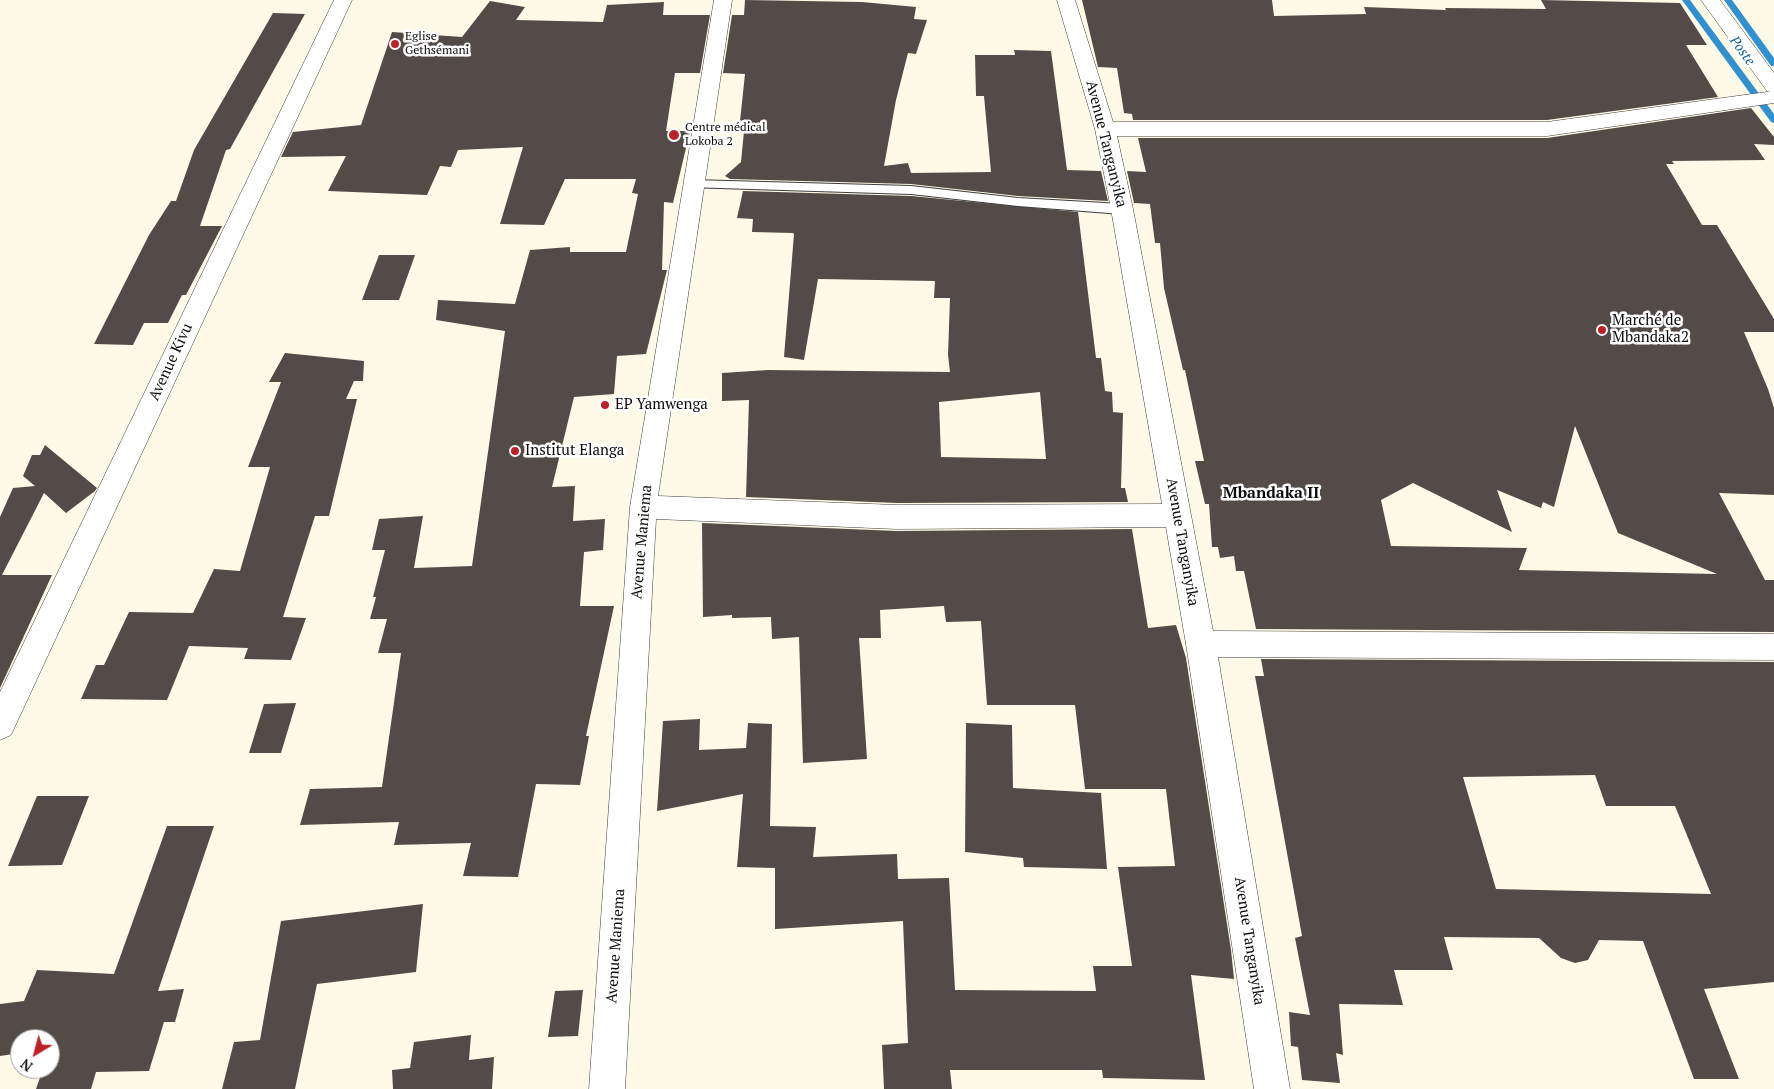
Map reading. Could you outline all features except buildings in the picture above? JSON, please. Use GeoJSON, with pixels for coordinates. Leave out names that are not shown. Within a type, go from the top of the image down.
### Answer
{"type":"FeatureCollection","features":[{"type":"Feature","properties":{"kind":"street","name":"Avenue Kivu"},"geometry":{"type":"LineString","coordinates":[[0,725],[343,0]]}},
{"type":"Feature","properties":{"kind":"street","name":"Avenue Maniema"},"geometry":{"type":"LineString","coordinates":[[607,1089],[643,507],[722,0]]}},
{"type":"Feature","properties":{"kind":"street","name":"Avenue Tanganyika"},"geometry":{"type":"LineString","coordinates":[[1066,0],[1105,129],[1122,209],[1201,644],[1272,1089]]}},
{"type":"Feature","properties":{"kind":"street"},"geometry":{"type":"LineString","coordinates":[[1710,0],[1774,87]]}},
{"type":"Feature","properties":{"kind":"street"},"geometry":{"type":"LineString","coordinates":[[1105,129],[1547,129],[1774,97]]}},
{"type":"Feature","properties":{"kind":"street"},"geometry":{"type":"LineString","coordinates":[[643,507],[897,517],[1178,515]]}},
{"type":"Feature","properties":{"kind":"street"},"geometry":{"type":"LineString","coordinates":[[1201,644],[1774,647]]}},
{"type":"Feature","properties":{"kind":"lane"},"geometry":{"type":"LineString","coordinates":[[692,184],[911,190],[1018,202],[1122,209]]}},
{"type":"Feature","properties":{"kind":"waterway","name":"Poste"},"geometry":{"type":"LineString","coordinates":[[1686,0],[1774,120]]}},
{"type":"Feature","properties":{"kind":"waterway"},"geometry":{"type":"LineString","coordinates":[[1728,0],[1774,64]]}},
{"type":"Feature","properties":{"kind":"place","name":"Eglise Gethsémani"},"geometry":{"type":"Point","coordinates":[395,44]}},
{"type":"Feature","properties":{"kind":"place","name":"Centre médical Lokoba 2"},"geometry":{"type":"Point","coordinates":[674,135]}},
{"type":"Feature","properties":{"kind":"place","name":"Marché de Mbandaka2"},"geometry":{"type":"Point","coordinates":[1602,330]}},
{"type":"Feature","properties":{"kind":"place","name":"EP Yamwenga"},"geometry":{"type":"Point","coordinates":[605,405]}},
{"type":"Feature","properties":{"kind":"place","name":"Institut Elanga"},"geometry":{"type":"Point","coordinates":[515,451]}},
{"type":"Feature","properties":{"kind":"district","name":"Mbandaka II"},"geometry":{"type":"Point","coordinates":[1271,493]}}]}
